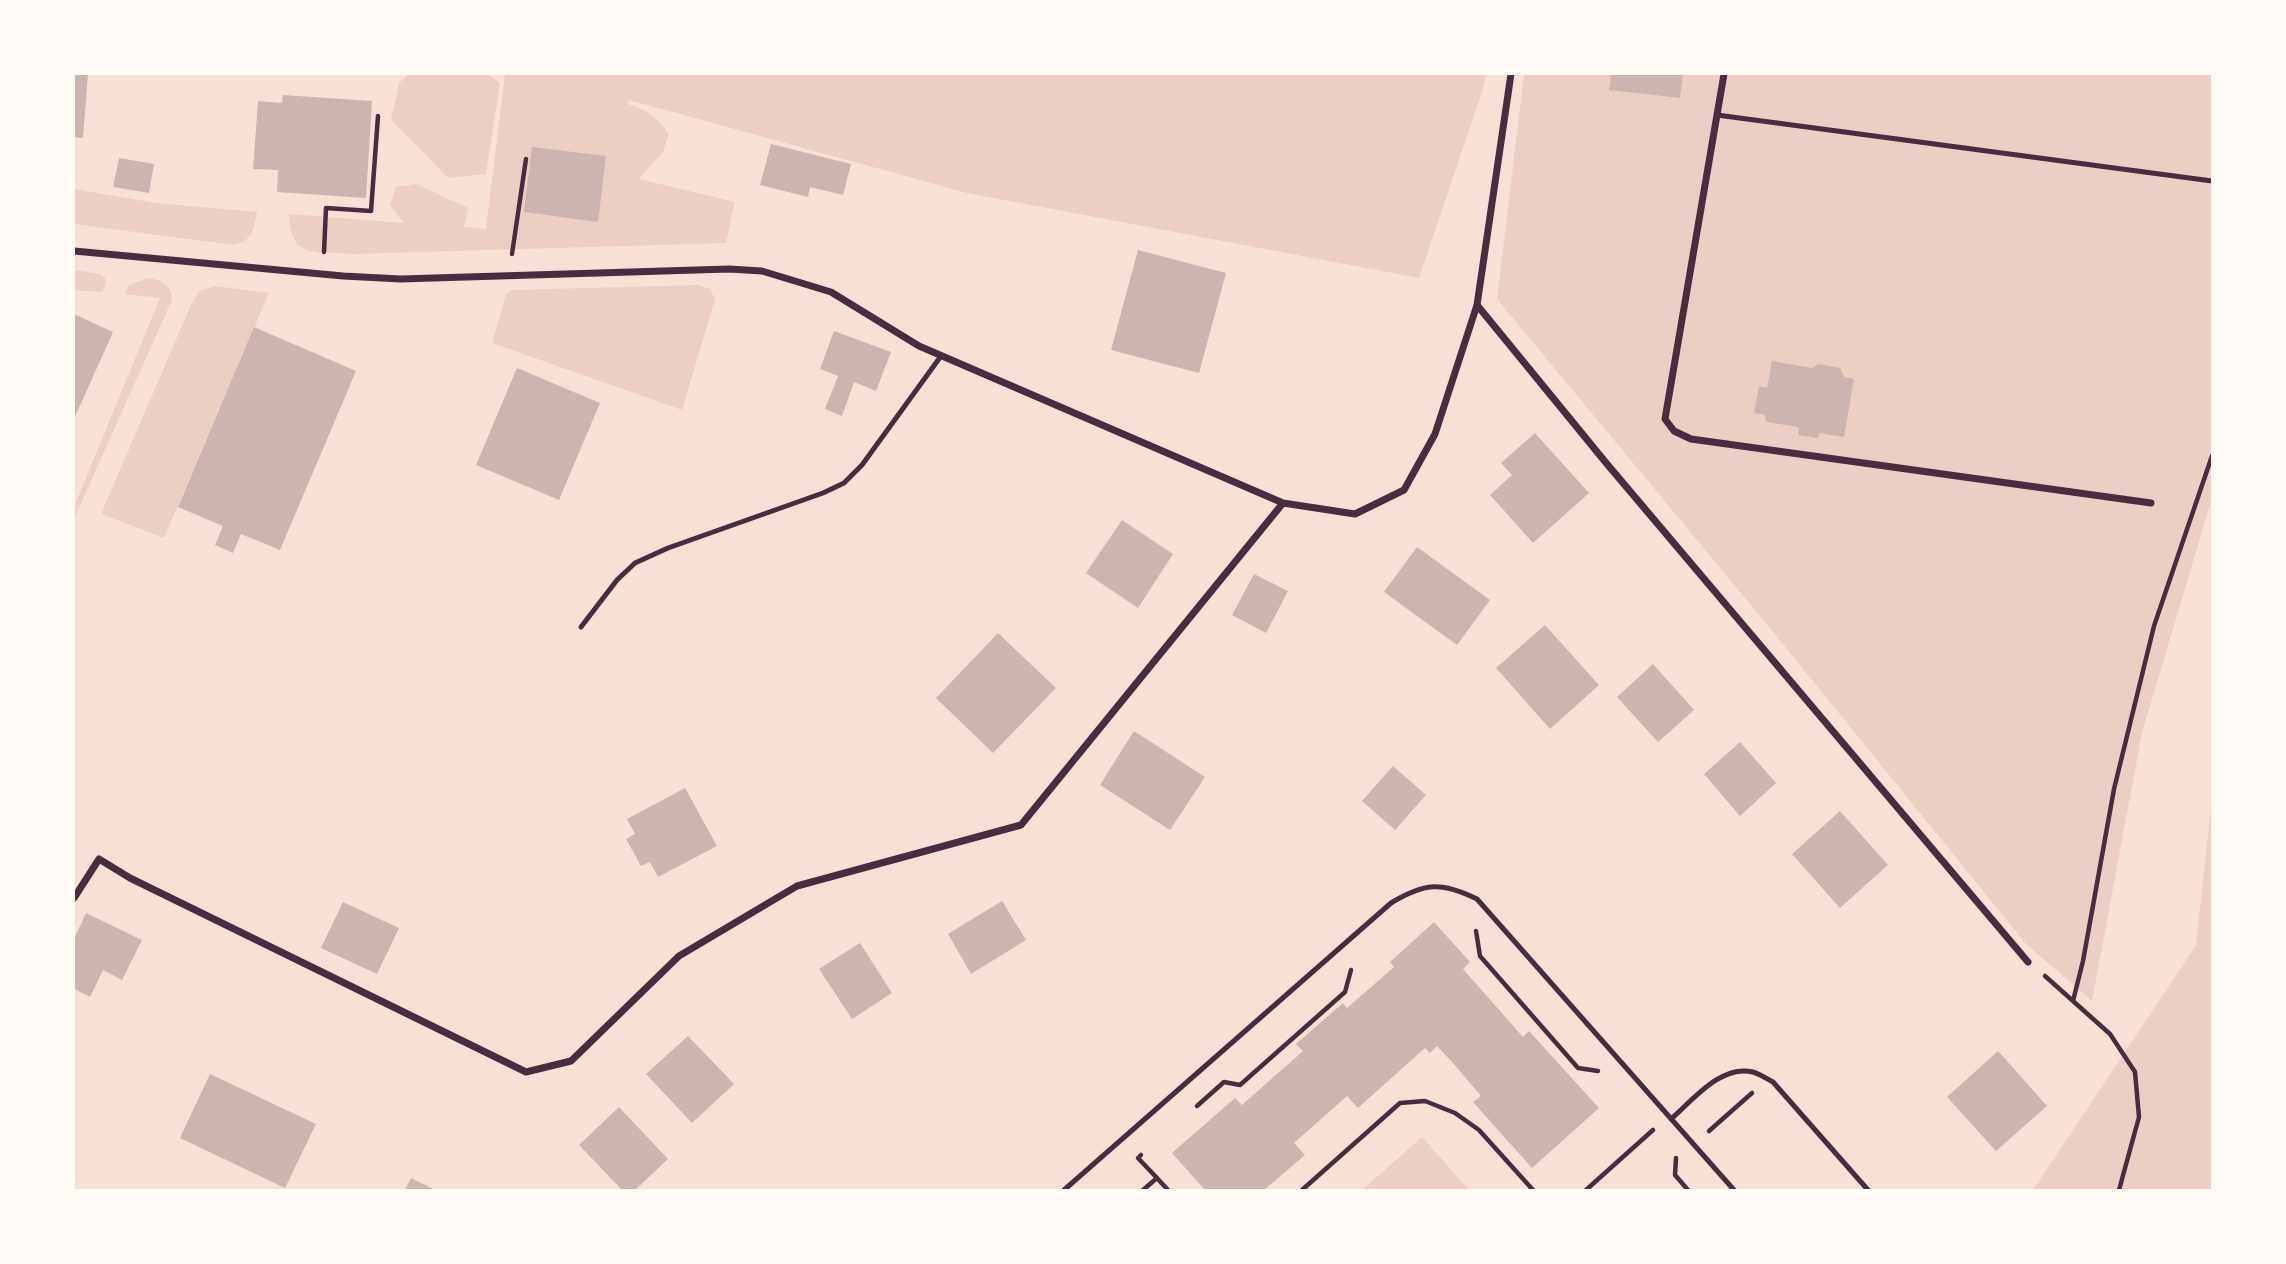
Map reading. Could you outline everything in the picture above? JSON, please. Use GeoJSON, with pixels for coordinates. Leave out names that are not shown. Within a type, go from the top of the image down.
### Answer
{"type":"FeatureCollection","features":[{"type":"Feature","properties":{"kind":"street"},"geometry":{"type":"LineString","coordinates":[[74,251],[401,279],[729,269],[762,271],[831,292],[919,346],[1283,503],[1354,514],[1404,491],[1434,434],[1476,305],[1511,74]]}},
{"type":"Feature","properties":{"kind":"street"},"geometry":{"type":"LineString","coordinates":[[1724,74],[1665,419],[1674,431],[1691,439],[2151,503]]}},
{"type":"Feature","properties":{"kind":"street"},"geometry":{"type":"LineString","coordinates":[[1476,305],[2028,962]]}},
{"type":"Feature","properties":{"kind":"street"},"geometry":{"type":"LineString","coordinates":[[74,898],[99,859],[130,878],[526,1072],[571,1061],[679,956],[797,886],[1021,825],[1283,503]]}},
{"type":"Feature","properties":{"kind":"lane"},"geometry":{"type":"LineString","coordinates":[[1717,115],[2213,181]]}},
{"type":"Feature","properties":{"kind":"lane"},"geometry":{"type":"LineString","coordinates":[[581,626],[617,580],[635,563],[668,548],[823,493],[844,483],[862,465],[941,355]]}},
{"type":"Feature","properties":{"kind":"lane"},"geometry":{"type":"LineString","coordinates":[[1064,1191],[1391,904],[1413,890],[1435,886],[1455,889],[1477,899],[1734,1191]]}},
{"type":"Feature","properties":{"kind":"lane"},"geometry":{"type":"LineString","coordinates":[[1670,1117],[1716,1079],[1731,1073],[1752,1071],[1773,1082],[1868,1191]]}},
{"type":"Feature","properties":{"kind":"path"},"geometry":{"type":"LineString","coordinates":[[324,256],[326,208],[371,211],[378,116]]}},
{"type":"Feature","properties":{"kind":"path"},"geometry":{"type":"LineString","coordinates":[[512,255],[526,159]]}},
{"type":"Feature","properties":{"kind":"path"},"geometry":{"type":"LineString","coordinates":[[2073,1001],[2083,961],[2114,789],[2154,626],[2213,456]]}},
{"type":"Feature","properties":{"kind":"path"},"geometry":{"type":"LineString","coordinates":[[1467,922],[1477,932],[1480,956],[1578,1068],[1597,1070],[1606,1080]]}},
{"type":"Feature","properties":{"kind":"path"},"geometry":{"type":"LineString","coordinates":[[1195,1107],[1224,1082],[1240,1085],[1345,992],[1349,972],[1359,962]]}},
{"type":"Feature","properties":{"kind":"path"},"geometry":{"type":"LineString","coordinates":[[2028,962],[2110,1034],[2135,1072],[2139,1118],[2119,1191]]}},
{"type":"Feature","properties":{"kind":"path"},"geometry":{"type":"LineString","coordinates":[[1688,1191],[1675,1175],[1677,1159],[1768,1079]]}},
{"type":"Feature","properties":{"kind":"path"},"geometry":{"type":"LineString","coordinates":[[1302,1191],[1400,1103],[1425,1101],[1455,1114],[1479,1130],[1532,1191]]}},
{"type":"Feature","properties":{"kind":"path"},"geometry":{"type":"LineString","coordinates":[[1586,1191],[1652,1130],[1670,1117]]}},
{"type":"Feature","properties":{"kind":"path"},"geometry":{"type":"LineString","coordinates":[[1652,1130],[1660,1140]]}},
{"type":"Feature","properties":{"kind":"path"},"geometry":{"type":"LineString","coordinates":[[1147,1149],[1138,1157],[1168,1191]]}},
{"type":"Feature","properties":{"kind":"path"},"geometry":{"type":"LineString","coordinates":[[1668,1149],[1677,1159]]}},
{"type":"Feature","properties":{"kind":"path"},"geometry":{"type":"LineString","coordinates":[[1143,1191],[1157,1178]]}},
{"type":"Feature","properties":{"kind":"shaded area"},"geometry":{"type":"Polygon","coordinates":[[[409,74],[488,74],[500,83],[486,174],[448,178],[391,120],[399,83],[409,74]]]}},
{"type":"Feature","properties":{"kind":"shaded area"},"geometry":{"type":"Polygon","coordinates":[[[505,74],[1486,74],[1419,278],[967,193],[629,100],[628,104],[652,115],[669,134],[663,152],[639,179],[735,202],[726,243],[353,254],[308,250],[294,239],[289,214],[404,223],[390,205],[396,187],[416,184],[468,208],[464,227],[486,229],[505,74]]]}},
{"type":"Feature","properties":{"kind":"shaded area"},"geometry":{"type":"Polygon","coordinates":[[[1524,74],[2212,74],[2212,498],[2142,733],[2092,1001],[2026,944],[1774,633],[1497,299],[1524,74]]]}},
{"type":"Feature","properties":{"kind":"shaded area"},"geometry":{"type":"Polygon","coordinates":[[[74,189],[156,203],[257,212],[249,237],[234,245],[74,224],[74,189]]]}},
{"type":"Feature","properties":{"kind":"shaded area"},"geometry":{"type":"Polygon","coordinates":[[[74,270],[100,274],[105,278],[106,284],[102,292],[74,290],[74,270]]]}},
{"type":"Feature","properties":{"kind":"shaded area"},"geometry":{"type":"Polygon","coordinates":[[[147,278],[165,284],[170,290],[172,300],[74,519],[74,507],[160,298],[125,294],[128,286],[147,278]]]}},
{"type":"Feature","properties":{"kind":"shaded area"},"geometry":{"type":"Polygon","coordinates":[[[698,285],[710,289],[715,299],[682,410],[492,343],[506,294],[512,290],[698,285]]]}},
{"type":"Feature","properties":{"kind":"shaded area"},"geometry":{"type":"Polygon","coordinates":[[[215,286],[269,293],[164,538],[101,514],[190,307],[199,291],[215,286]]]}},
{"type":"Feature","properties":{"kind":"shaded area"},"geometry":{"type":"Polygon","coordinates":[[[2212,797],[2212,1190],[2033,1190],[2196,945],[2212,797]]]}},
{"type":"Feature","properties":{"kind":"shaded area"},"geometry":{"type":"Polygon","coordinates":[[[1422,1137],[1469,1190],[1362,1190],[1422,1137]]]}},
{"type":"Feature","properties":{"kind":"building"},"geometry":{"type":"Polygon","coordinates":[[[74,74],[88,74],[83,138],[74,137],[74,74]]]}},
{"type":"Feature","properties":{"kind":"building"},"geometry":{"type":"Polygon","coordinates":[[[1611,74],[1683,74],[1680,98],[1609,90],[1611,74]]]}},
{"type":"Feature","properties":{"kind":"building"},"geometry":{"type":"Polygon","coordinates":[[[283,95],[372,101],[366,198],[277,192],[278,170],[253,169],[258,101],[282,103],[283,95]]]}},
{"type":"Feature","properties":{"kind":"building"},"geometry":{"type":"Polygon","coordinates":[[[771,144],[851,164],[843,195],[810,187],[808,197],[760,185],[771,144]]]}},
{"type":"Feature","properties":{"kind":"building"},"geometry":{"type":"Polygon","coordinates":[[[532,147],[606,156],[598,222],[524,212],[532,147]]]}},
{"type":"Feature","properties":{"kind":"building"},"geometry":{"type":"Polygon","coordinates":[[[119,158],[154,164],[149,193],[113,187],[119,158]]]}},
{"type":"Feature","properties":{"kind":"building"},"geometry":{"type":"Polygon","coordinates":[[[1138,250],[1226,273],[1199,373],[1111,350],[1138,250]]]}},
{"type":"Feature","properties":{"kind":"building"},"geometry":{"type":"Polygon","coordinates":[[[74,314],[113,332],[74,419],[74,314]]]}},
{"type":"Feature","properties":{"kind":"building"},"geometry":{"type":"Polygon","coordinates":[[[254,327],[356,371],[280,550],[241,534],[233,553],[215,545],[223,526],[178,507],[254,327]]]}},
{"type":"Feature","properties":{"kind":"building"},"geometry":{"type":"Polygon","coordinates":[[[834,331],[891,352],[876,391],[854,382],[842,416],[825,409],[838,376],[820,369],[834,331]]]}},
{"type":"Feature","properties":{"kind":"building"},"geometry":{"type":"Polygon","coordinates":[[[1772,361],[1812,368],[1818,364],[1840,368],[1844,377],[1854,379],[1844,437],[1819,433],[1818,438],[1798,435],[1799,427],[1766,422],[1765,415],[1754,413],[1759,386],[1767,388],[1772,361]]]}},
{"type":"Feature","properties":{"kind":"building"},"geometry":{"type":"Polygon","coordinates":[[[517,368],[600,403],[559,500],[476,465],[517,368]]]}},
{"type":"Feature","properties":{"kind":"building"},"geometry":{"type":"Polygon","coordinates":[[[1535,433],[1589,493],[1533,543],[1490,495],[1512,475],[1501,463],[1535,433]]]}},
{"type":"Feature","properties":{"kind":"building"},"geometry":{"type":"Polygon","coordinates":[[[1122,520],[1173,554],[1138,608],[1086,573],[1122,520]]]}},
{"type":"Feature","properties":{"kind":"building"},"geometry":{"type":"Polygon","coordinates":[[[1417,547],[1490,600],[1457,645],[1384,592],[1417,547]]]}},
{"type":"Feature","properties":{"kind":"building"},"geometry":{"type":"Polygon","coordinates":[[[1254,574],[1288,591],[1266,633],[1232,615],[1254,574]]]}},
{"type":"Feature","properties":{"kind":"building"},"geometry":{"type":"Polygon","coordinates":[[[1545,625],[1599,685],[1550,729],[1496,668],[1545,625]]]}},
{"type":"Feature","properties":{"kind":"building"},"geometry":{"type":"Polygon","coordinates":[[[998,633],[1056,688],[993,753],[936,698],[998,633]]]}},
{"type":"Feature","properties":{"kind":"building"},"geometry":{"type":"Polygon","coordinates":[[[1653,664],[1694,710],[1658,742],[1617,697],[1653,664]]]}},
{"type":"Feature","properties":{"kind":"building"},"geometry":{"type":"Polygon","coordinates":[[[1134,731],[1205,777],[1170,830],[1100,785],[1134,731]]]}},
{"type":"Feature","properties":{"kind":"building"},"geometry":{"type":"Polygon","coordinates":[[[1740,742],[1776,783],[1740,816],[1704,774],[1740,742]]]}},
{"type":"Feature","properties":{"kind":"building"},"geometry":{"type":"Polygon","coordinates":[[[1393,766],[1426,795],[1395,830],[1362,801],[1393,766]]]}},
{"type":"Feature","properties":{"kind":"building"},"geometry":{"type":"Polygon","coordinates":[[[685,788],[717,846],[658,877],[650,862],[641,866],[626,839],[635,834],[627,819],[685,788]]]}},
{"type":"Feature","properties":{"kind":"building"},"geometry":{"type":"Polygon","coordinates":[[[1840,811],[1888,865],[1840,908],[1792,854],[1840,811]]]}},
{"type":"Feature","properties":{"kind":"building"},"geometry":{"type":"Polygon","coordinates":[[[1002,901],[1026,940],[971,974],[948,934],[1002,901]]]}},
{"type":"Feature","properties":{"kind":"building"},"geometry":{"type":"Polygon","coordinates":[[[343,902],[399,928],[377,974],[321,948],[343,902]]]}},
{"type":"Feature","properties":{"kind":"building"},"geometry":{"type":"Polygon","coordinates":[[[86,913],[142,940],[122,980],[103,970],[90,997],[74,989],[74,939],[86,913]]]}},
{"type":"Feature","properties":{"kind":"building"},"geometry":{"type":"Polygon","coordinates":[[[1434,922],[1470,962],[1463,969],[1523,1037],[1529,1031],[1599,1108],[1532,1168],[1473,1102],[1481,1096],[1453,1063],[1437,1046],[1430,1053],[1425,1048],[1358,1108],[1347,1096],[1294,1143],[1305,1155],[1264,1190],[1205,1190],[1172,1153],[1235,1098],[1242,1105],[1303,1051],[1296,1044],[1343,1003],[1347,1008],[1394,967],[1390,962],[1434,922]]]}},
{"type":"Feature","properties":{"kind":"building"},"geometry":{"type":"Polygon","coordinates":[[[860,943],[892,993],[852,1019],[819,969],[860,943]]]}},
{"type":"Feature","properties":{"kind":"building"},"geometry":{"type":"Polygon","coordinates":[[[688,1036],[734,1084],[692,1123],[646,1074],[688,1036]]]}},
{"type":"Feature","properties":{"kind":"building"},"geometry":{"type":"Polygon","coordinates":[[[1998,1051],[2047,1106],[1996,1151],[1947,1097],[1998,1051]]]}},
{"type":"Feature","properties":{"kind":"building"},"geometry":{"type":"Polygon","coordinates":[[[210,1074],[316,1124],[285,1188],[180,1138],[210,1074]]]}},
{"type":"Feature","properties":{"kind":"building"},"geometry":{"type":"Polygon","coordinates":[[[619,1107],[668,1159],[635,1190],[622,1190],[579,1145],[619,1107]]]}},
{"type":"Feature","properties":{"kind":"building"},"geometry":{"type":"Polygon","coordinates":[[[411,1178],[435,1190],[405,1190],[411,1178]]]}}]}
